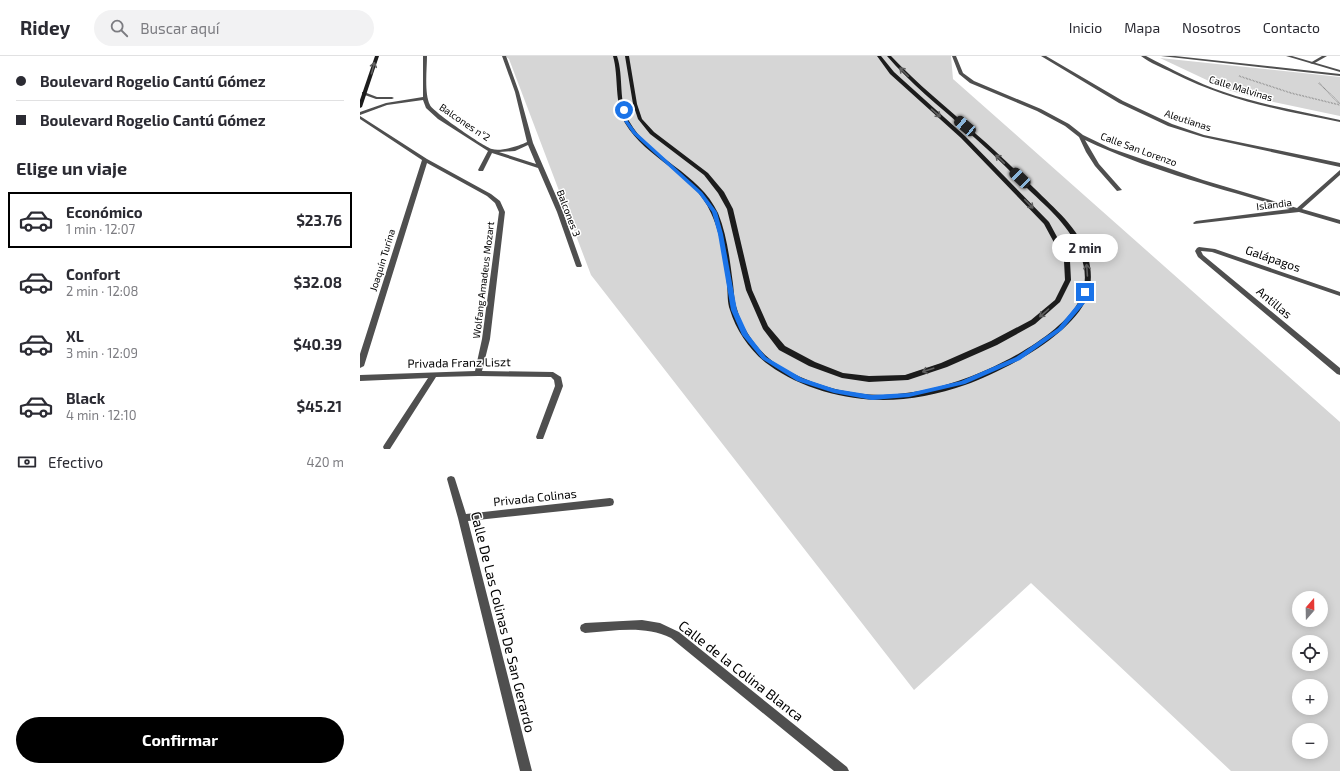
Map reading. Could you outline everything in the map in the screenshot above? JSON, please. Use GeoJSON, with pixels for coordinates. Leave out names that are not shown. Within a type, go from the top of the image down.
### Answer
{"type":"FeatureCollection","features":[{"type":"Feature","properties":{"kind":"main road"},"geometry":{"type":"LineString","coordinates":[[360,107],[377,56]]}},
{"type":"Feature","properties":{"kind":"main road"},"geometry":{"type":"LineString","coordinates":[[615,56],[621,99],[626,121],[635,133],[701,193],[714,212],[720,234],[734,310],[745,335],[764,358],[800,380],[834,391],[872,398],[909,395],[962,383],[1018,358],[1060,329],[1083,302],[1088,283],[1087,261],[1076,237],[1064,221],[976,136],[941,107],[903,72],[889,56]]}},
{"type":"Feature","properties":{"kind":"main road"},"geometry":{"type":"LineString","coordinates":[[628,56],[634,104],[640,119],[652,133],[706,174],[721,192],[730,209],[749,290],[765,328],[782,348],[812,364],[842,375],[869,379],[905,378],[944,365],[994,343],[1033,322],[1058,301],[1068,280],[1067,261],[1047,223],[963,136],[892,73],[879,56]]}},
{"type":"Feature","properties":{"kind":"street","name":"Balcones n°2"},"geometry":{"type":"LineString","coordinates":[[425,56],[425,98],[428,107],[440,118],[491,151],[541,167]]}},
{"type":"Feature","properties":{"kind":"street","name":"Balcones 3"},"geometry":{"type":"LineString","coordinates":[[504,56],[517,92],[530,144],[560,212],[579,266]]}},
{"type":"Feature","properties":{"kind":"street","name":"Calle San Lorenzo"},"geometry":{"type":"LineString","coordinates":[[954,56],[961,74],[972,82],[1039,110],[1067,125],[1081,136],[1108,149],[1149,164],[1340,222]]}},
{"type":"Feature","properties":{"kind":"street","name":"Aleutianas"},"geometry":{"type":"LineString","coordinates":[[1043,56],[1122,102],[1170,125],[1203,136],[1340,165]]}},
{"type":"Feature","properties":{"kind":"street","name":"Calle Malvinas"},"geometry":{"type":"LineString","coordinates":[[1143,56],[1207,88],[1242,100],[1340,121]]}},
{"type":"Feature","properties":{"kind":"street"},"geometry":{"type":"LineString","coordinates":[[1163,56],[1340,75]]}},
{"type":"Feature","properties":{"kind":"street"},"geometry":{"type":"LineString","coordinates":[[1288,56],[1340,71]]}},
{"type":"Feature","properties":{"kind":"street"},"geometry":{"type":"LineString","coordinates":[[1312,63],[1325,56]]}},
{"type":"Feature","properties":{"kind":"street"},"geometry":{"type":"LineString","coordinates":[[360,116],[386,102],[425,91]]}},
{"type":"Feature","properties":{"kind":"street"},"geometry":{"type":"LineString","coordinates":[[364,93],[386,102],[425,98]]}},
{"type":"Feature","properties":{"kind":"street","name":"Wolfang Amadeus Mozart"},"geometry":{"type":"LineString","coordinates":[[360,116],[425,160],[489,195],[498,202],[502,212],[486,339],[478,373]]}},
{"type":"Feature","properties":{"kind":"street"},"geometry":{"type":"LineString","coordinates":[[1081,136],[1088,153],[1099,170],[1119,190]]}},
{"type":"Feature","properties":{"kind":"street"},"geometry":{"type":"LineString","coordinates":[[481,170],[491,151],[515,149],[530,144]]}},
{"type":"Feature","properties":{"kind":"street","name":"Joaquín Turína"},"geometry":{"type":"LineString","coordinates":[[360,366],[425,160]]}},
{"type":"Feature","properties":{"kind":"street","name":"Islandia"},"geometry":{"type":"LineString","coordinates":[[1196,222],[1298,210],[1340,172]]}},
{"type":"Feature","properties":{"kind":"street","name":"Galápagos"},"geometry":{"type":"LineString","coordinates":[[1199,249],[1213,250],[1340,294]]}},
{"type":"Feature","properties":{"kind":"street","name":"Antillas"},"geometry":{"type":"LineString","coordinates":[[1199,249],[1198,252],[1200,256],[1340,372]]}},
{"type":"Feature","properties":{"kind":"street","name":"Privada Franz Liszt"},"geometry":{"type":"LineString","coordinates":[[360,378],[478,373],[553,375],[558,379],[559,386],[540,437]]}},
{"type":"Feature","properties":{"kind":"street"},"geometry":{"type":"LineString","coordinates":[[387,447],[433,376]]}},
{"type":"Feature","properties":{"kind":"street","name":"Calle De Las Colinas De San Gerardo"},"geometry":{"type":"LineString","coordinates":[[451,479],[463,518],[526,771]]}},
{"type":"Feature","properties":{"kind":"street","name":"Privada Colinas"},"geometry":{"type":"LineString","coordinates":[[463,518],[610,502]]}},
{"type":"Feature","properties":{"kind":"street","name":"Calle de la Colina Blanca"},"geometry":{"type":"LineString","coordinates":[[585,628],[642,625],[660,628],[675,635],[843,771]]}},
{"type":"Feature","properties":{"kind":"path"},"geometry":{"type":"LineString","coordinates":[[1238,75],[1291,93],[1340,105]]}},
{"type":"Feature","properties":{"kind":"path"},"geometry":{"type":"LineString","coordinates":[[1318,82],[1340,105]]}},
{"type":"Feature","properties":{"kind":"shaded area"},"geometry":{"type":"Polygon","coordinates":[[[505,56],[951,56],[953,79],[1340,422],[1340,771],[1231,771],[1031,583],[914,690],[591,275],[509,59],[505,56]]]}},
{"type":"Feature","properties":{"kind":"shaded area"},"geometry":{"type":"Polygon","coordinates":[[[1160,58],[1340,77],[1340,116],[1255,98],[1228,90],[1160,58]]]}},
{"type":"Feature","properties":{"kind":"route"},"geometry":{"type":"LineString","coordinates":[[624,110],[626,121],[635,133],[701,193],[714,212],[720,234],[734,310],[745,335],[764,358],[800,380],[834,391],[872,398],[909,395],[962,383],[1018,358],[1060,329],[1083,302],[1085,292]]}}]}
